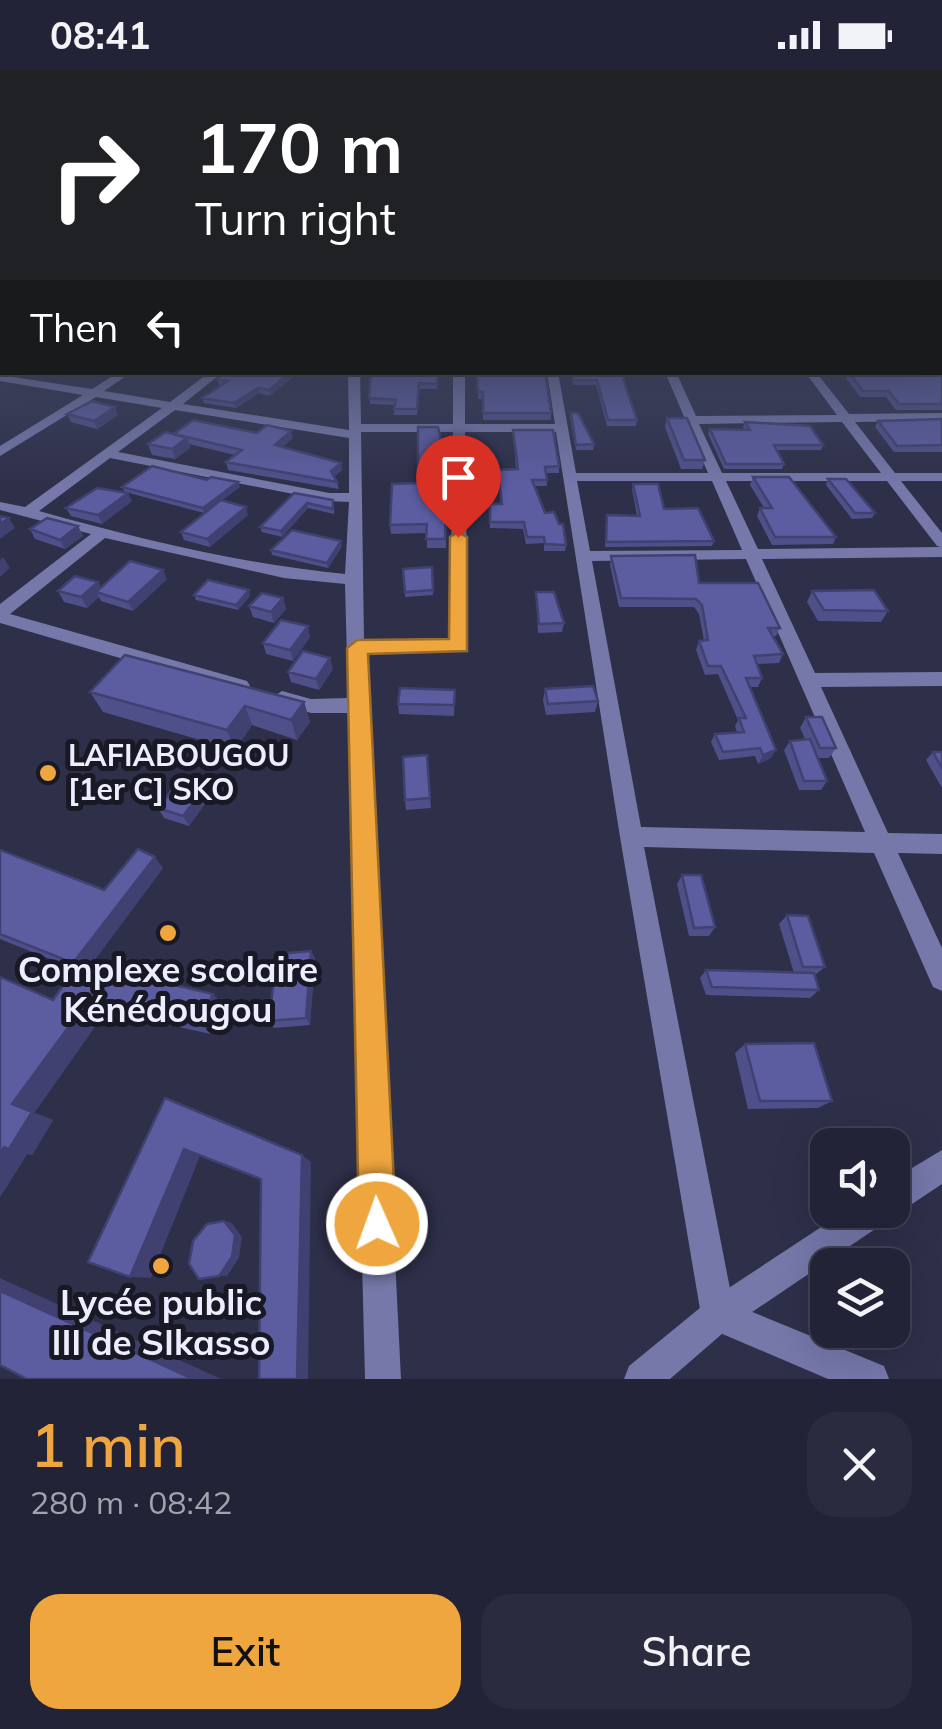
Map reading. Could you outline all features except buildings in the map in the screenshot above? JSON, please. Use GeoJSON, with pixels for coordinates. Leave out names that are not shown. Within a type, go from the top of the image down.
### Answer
{"type":"FeatureCollection","features":[{"type":"Feature","properties":{"kind":"street"},"geometry":{"type":"LineString","coordinates":[[0,452],[122,375]]}},
{"type":"Feature","properties":{"kind":"street"},"geometry":{"type":"LineString","coordinates":[[28,512],[214,375]]}},
{"type":"Feature","properties":{"kind":"street"},"geometry":{"type":"LineString","coordinates":[[354,375],[353,580],[383,1379]]}},
{"type":"Feature","properties":{"kind":"street"},"geometry":{"type":"LineString","coordinates":[[357,648],[460,646],[460,375]]}},
{"type":"Feature","properties":{"kind":"street"},"geometry":{"type":"LineString","coordinates":[[553,375],[718,1315]]}},
{"type":"Feature","properties":{"kind":"street"},"geometry":{"type":"LineString","coordinates":[[671,375],[942,978]]}},
{"type":"Feature","properties":{"kind":"street"},"geometry":{"type":"LineString","coordinates":[[812,375],[942,543]]}},
{"type":"Feature","properties":{"kind":"street"},"geometry":{"type":"LineString","coordinates":[[4,382],[355,432],[562,428]]}},
{"type":"Feature","properties":{"kind":"street"},"geometry":{"type":"LineString","coordinates":[[692,420],[942,417]]}},
{"type":"Feature","properties":{"kind":"street"},"geometry":{"type":"LineString","coordinates":[[106,453],[328,498],[356,498]]}},
{"type":"Feature","properties":{"kind":"street"},"geometry":{"type":"LineString","coordinates":[[570,478],[942,478]]}},
{"type":"Feature","properties":{"kind":"street"},"geometry":{"type":"LineString","coordinates":[[0,506],[284,573],[353,580]]}},
{"type":"Feature","properties":{"kind":"street"},"geometry":{"type":"LineString","coordinates":[[0,615],[102,533]]}},
{"type":"Feature","properties":{"kind":"street"},"geometry":{"type":"LineString","coordinates":[[584,556],[942,552]]}},
{"type":"Feature","properties":{"kind":"street"},"geometry":{"type":"LineString","coordinates":[[0,615],[311,706],[359,705]]}},
{"type":"Feature","properties":{"kind":"street"},"geometry":{"type":"LineString","coordinates":[[808,680],[942,679]]}},
{"type":"Feature","properties":{"kind":"street"},"geometry":{"type":"LineString","coordinates":[[631,838],[942,844]]}},
{"type":"Feature","properties":{"kind":"street"},"geometry":{"type":"LineString","coordinates":[[910,1187],[942,1166]]}},
{"type":"Feature","properties":{"kind":"street"},"geometry":{"type":"LineString","coordinates":[[642,1379],[718,1315],[849,1228]]}},
{"type":"Feature","properties":{"kind":"street"},"geometry":{"type":"LineString","coordinates":[[718,1315],[871,1379]]}},
{"type":"Feature","properties":{"kind":"place","name":"LAFIABOUGOU [1er C] SKO"},"geometry":{"type":"Point","coordinates":[48,773]}},
{"type":"Feature","properties":{"kind":"place","name":"Complexe scolaire Kénédougou"},"geometry":{"type":"Point","coordinates":[168,933]}},
{"type":"Feature","properties":{"kind":"place","name":"Lycée public III de SIkasso"},"geometry":{"type":"Point","coordinates":[161,1266]}},
{"type":"Feature","properties":{"kind":"route"},"geometry":{"type":"LineString","coordinates":[[377,1224],[357,648],[460,646],[458,537]]}}]}
